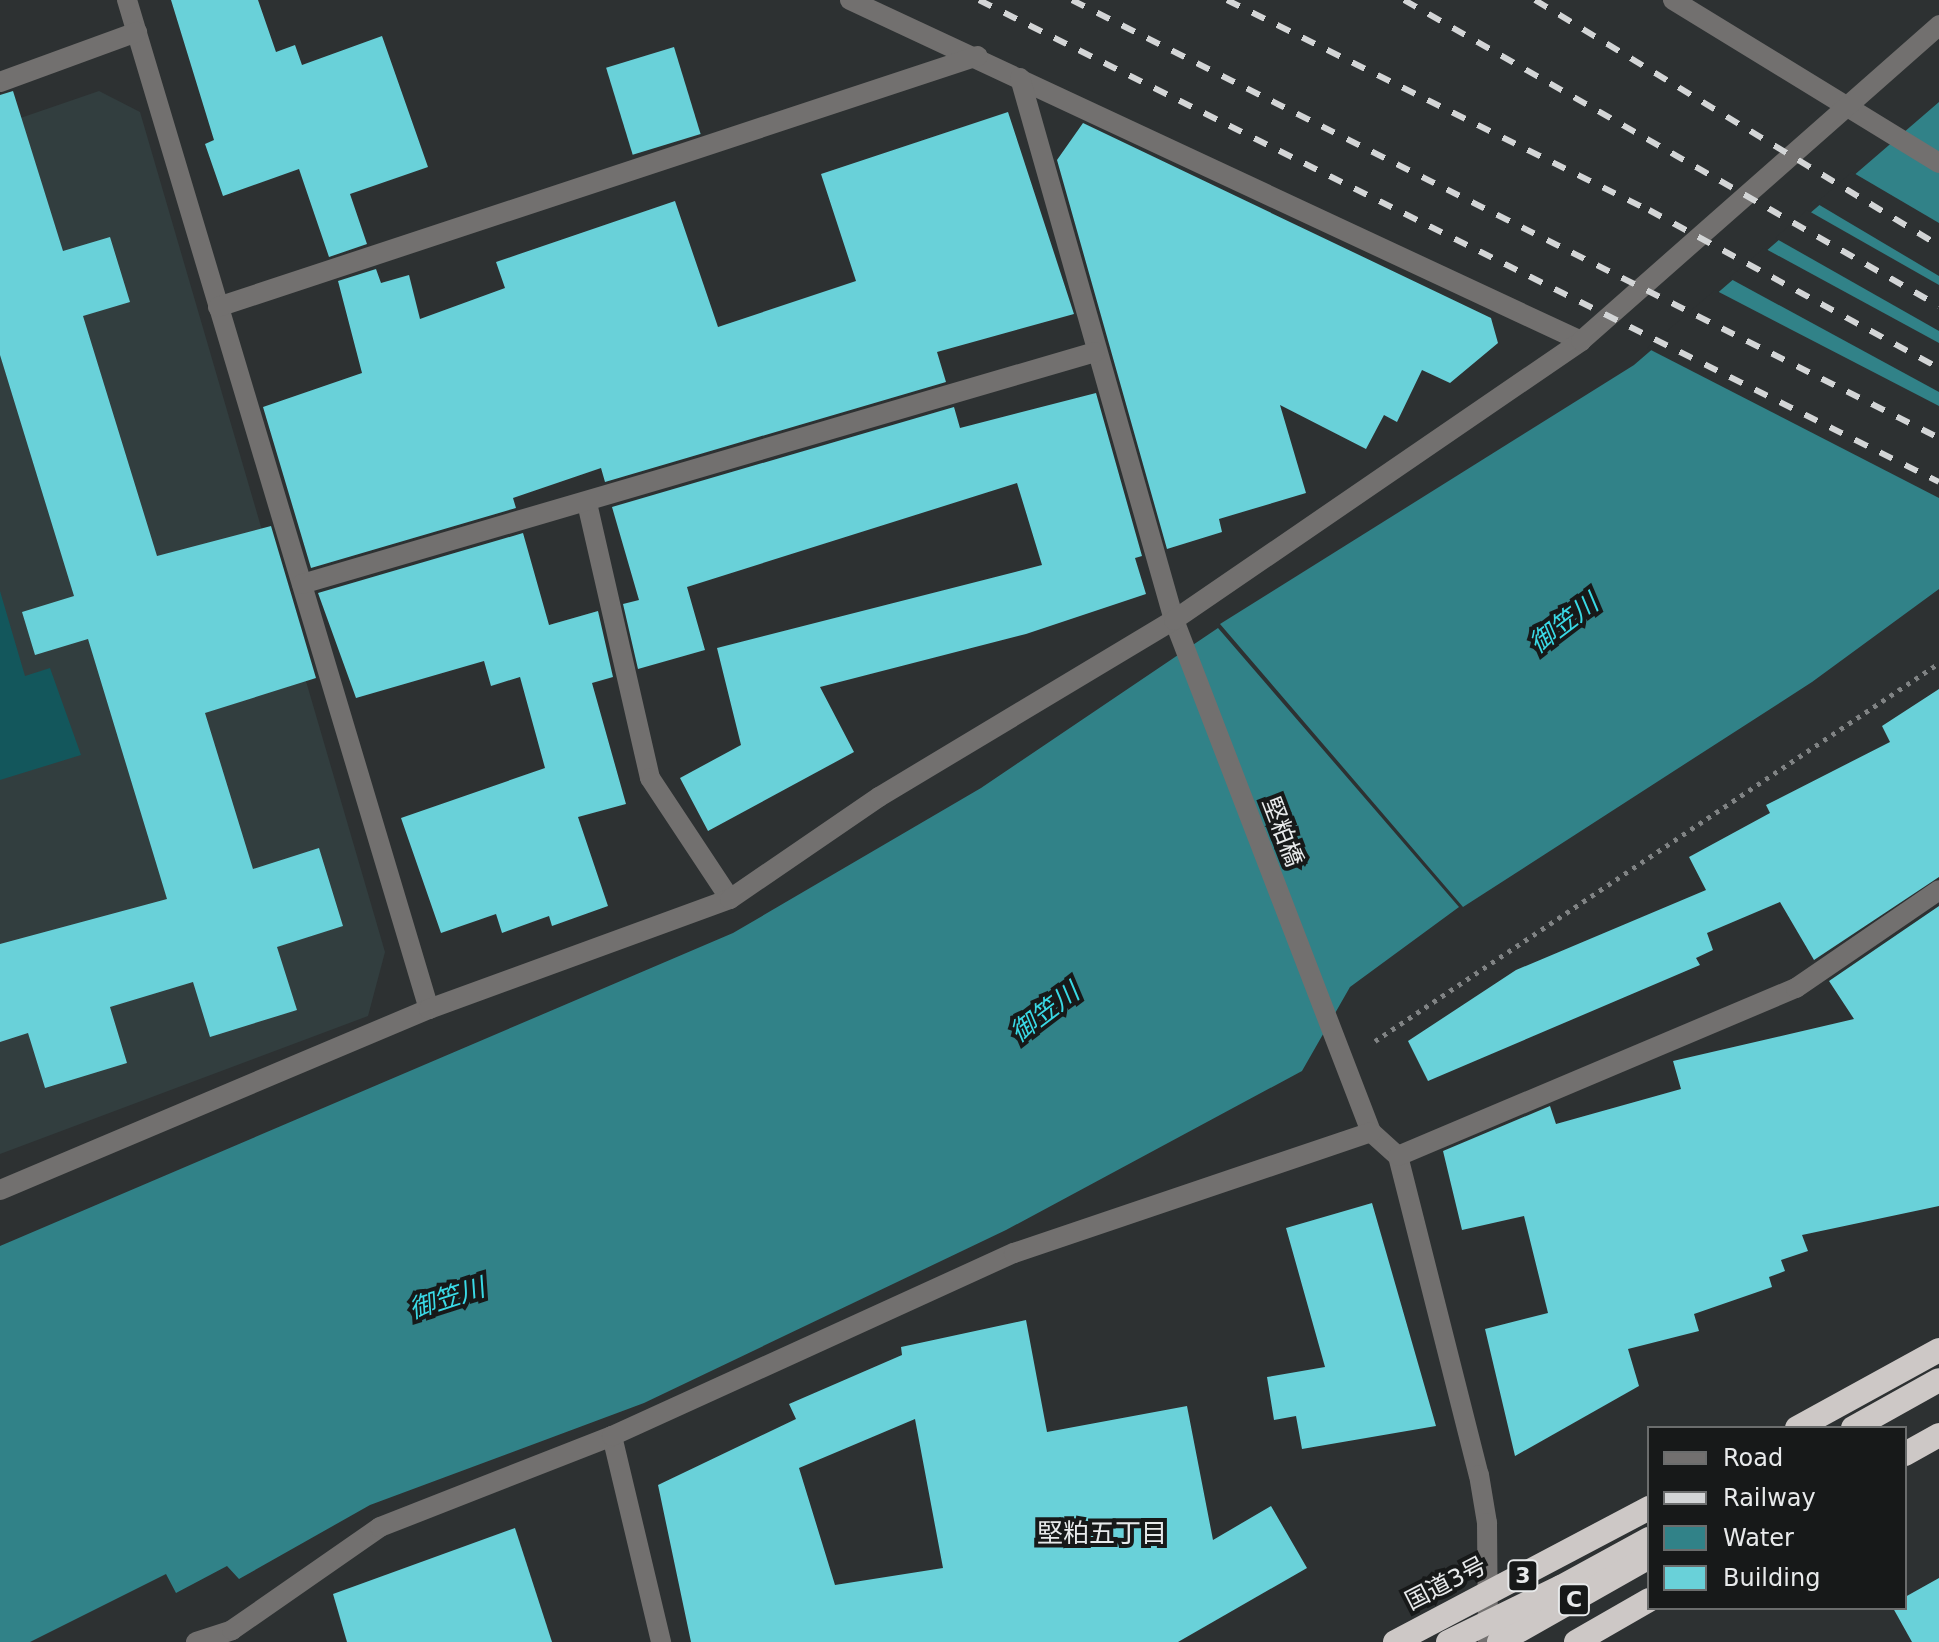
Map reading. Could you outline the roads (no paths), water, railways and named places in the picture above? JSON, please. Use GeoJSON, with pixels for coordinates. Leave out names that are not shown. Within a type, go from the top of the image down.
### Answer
{"type":"FeatureCollection","features":[{"type":"Feature","properties":{"kind":"highway"},"geometry":{"type":"LineString","coordinates":[[1801,1426],[1939,1350]]}},
{"type":"Feature","properties":{"kind":"highway"},"geometry":{"type":"LineString","coordinates":[[1857,1426],[1939,1380]]}},
{"type":"Feature","properties":{"kind":"highway"},"geometry":{"type":"LineString","coordinates":[[1881,1426],[1939,1393]]}},
{"type":"Feature","properties":{"kind":"highway"},"geometry":{"type":"LineString","coordinates":[[1907,1453],[1939,1435]]}},
{"type":"Feature","properties":{"kind":"highway","name":"国道3号"},"geometry":{"type":"LineString","coordinates":[[1395,1642],[1647,1509]]}},
{"type":"Feature","properties":{"kind":"highway","name":"C"},"geometry":{"type":"LineString","coordinates":[[1471,1642],[1561,1587],[1647,1540]]}},
{"type":"Feature","properties":{"kind":"highway","name":"C"},"geometry":{"type":"LineString","coordinates":[[1499,1642],[1647,1558]]}},
{"type":"Feature","properties":{"kind":"highway"},"geometry":{"type":"LineString","coordinates":[[1448,1642],[1561,1587]]}},
{"type":"Feature","properties":{"kind":"highway"},"geometry":{"type":"LineString","coordinates":[[1576,1642],[1647,1601]]}},
{"type":"Feature","properties":{"kind":"street"},"geometry":{"type":"LineString","coordinates":[[127,0],[429,1009]]}},
{"type":"Feature","properties":{"kind":"street"},"geometry":{"type":"LineString","coordinates":[[850,0],[978,56],[1581,341]]}},
{"type":"Feature","properties":{"kind":"street"},"geometry":{"type":"LineString","coordinates":[[1673,0],[1939,163]]}},
{"type":"Feature","properties":{"kind":"street"},"geometry":{"type":"LineString","coordinates":[[0,1190],[429,1009],[730,899],[879,797],[1174,620],[1581,341],[1939,25]]}},
{"type":"Feature","properties":{"kind":"street"},"geometry":{"type":"LineString","coordinates":[[0,82],[137,32]]}},
{"type":"Feature","properties":{"kind":"street"},"geometry":{"type":"LineString","coordinates":[[218,307],[978,56]]}},
{"type":"Feature","properties":{"kind":"street","name":"堅粕橋"},"geometry":{"type":"LineString","coordinates":[[1020,78],[1095,352],[1174,620],[1371,1132]]}},
{"type":"Feature","properties":{"kind":"street"},"geometry":{"type":"LineString","coordinates":[[302,584],[1095,352]]}},
{"type":"Feature","properties":{"kind":"street"},"geometry":{"type":"LineString","coordinates":[[587,503],[650,778],[730,899]]}},
{"type":"Feature","properties":{"kind":"street"},"geometry":{"type":"LineString","coordinates":[[1398,1156],[1796,988],[1939,890]]}},
{"type":"Feature","properties":{"kind":"street"},"geometry":{"type":"LineString","coordinates":[[196,1642],[234,1636],[380,1527],[612,1436],[1014,1253],[1371,1132],[1398,1156],[1479,1475],[1488,1594],[1488,1642]]}},
{"type":"Feature","properties":{"kind":"street"},"geometry":{"type":"LineString","coordinates":[[612,1436],[661,1642]]}},
{"type":"Feature","properties":{"kind":"water","name":"御笠川"},"geometry":{"type":"Polygon","coordinates":[[[1939,102],[1939,589],[1812,682],[1463,907],[1220,624],[1634,365],[1939,102]]]}},
{"type":"Feature","properties":{"kind":"water","name":"御笠川"},"geometry":{"type":"Polygon","coordinates":[[[1218,628],[1459,907],[1350,987],[1302,1071],[1006,1230],[644,1403],[370,1505],[239,1579],[227,1566],[176,1593],[166,1574],[30,1642],[0,1642],[0,1246],[733,933],[981,788],[1218,628]]]}},
{"type":"Feature","properties":{"kind":"railway"},"geometry":{"type":"LineString","coordinates":[[979,0],[1939,482]]}},
{"type":"Feature","properties":{"kind":"railway"},"geometry":{"type":"LineString","coordinates":[[1072,0],[1939,438]]}},
{"type":"Feature","properties":{"kind":"railway"},"geometry":{"type":"LineString","coordinates":[[1227,0],[1649,210],[1939,368]]}},
{"type":"Feature","properties":{"kind":"railway"},"geometry":{"type":"LineString","coordinates":[[1404,0],[1939,306]]}},
{"type":"Feature","properties":{"kind":"railway"},"geometry":{"type":"LineString","coordinates":[[1535,0],[1939,246]]}},
{"type":"Feature","properties":{"kind":"district","name":"堅粕五丁目"},"geometry":{"type":"Point","coordinates":[1102,1534]}}]}
